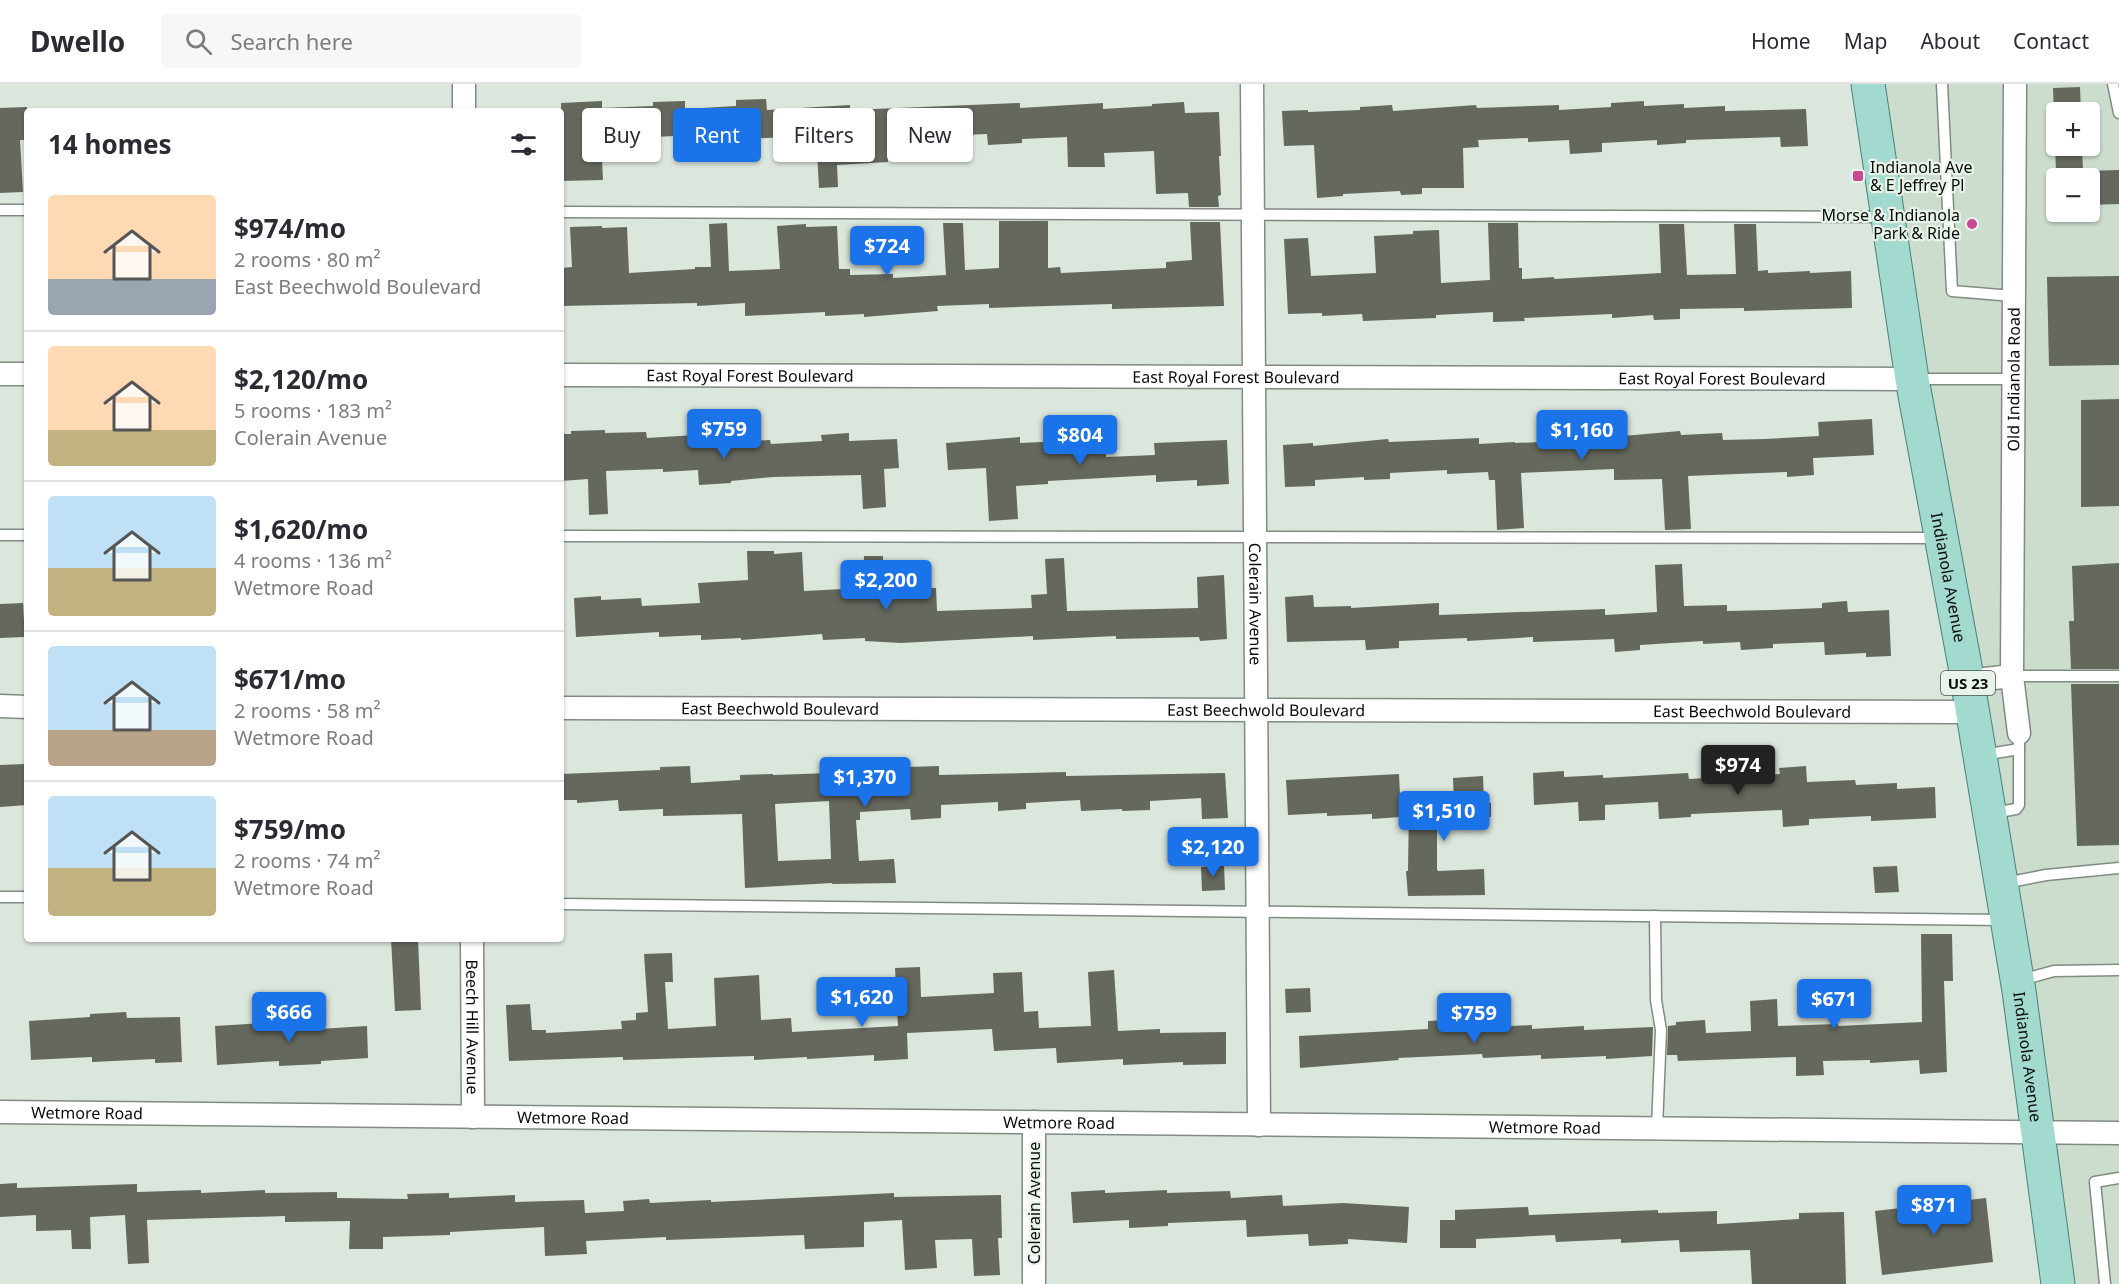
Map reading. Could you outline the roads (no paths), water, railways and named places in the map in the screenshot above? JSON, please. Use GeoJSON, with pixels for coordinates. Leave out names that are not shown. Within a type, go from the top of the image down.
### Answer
{"type":"FeatureCollection","features":[{"type":"Feature","properties":{"kind":"main road","name":"Indianola Avenue"},"geometry":{"type":"LineString","coordinates":[[1868,84],[1912,379],[1970,696],[2018,981],[2058,1284]]}},
{"type":"Feature","properties":{"kind":"street"},"geometry":{"type":"LineString","coordinates":[[464,84],[464,108]]}},
{"type":"Feature","properties":{"kind":"street","name":"Colerain Avenue"},"geometry":{"type":"LineString","coordinates":[[1252,84],[1259,1125]]}},
{"type":"Feature","properties":{"kind":"street","name":"Old Indianola Road"},"geometry":{"type":"LineString","coordinates":[[2015,84],[2012,676],[2019,741]]}},
{"type":"Feature","properties":{"kind":"street"},"geometry":{"type":"LineString","coordinates":[[0,374],[24,374]]}},
{"type":"Feature","properties":{"kind":"street","name":"East Royal Forest Boulevard"},"geometry":{"type":"LineString","coordinates":[[564,375],[1912,379]]}},
{"type":"Feature","properties":{"kind":"street"},"geometry":{"type":"LineString","coordinates":[[1970,696],[2012,676]]}},
{"type":"Feature","properties":{"kind":"street","name":"East Beechwold Boulevard"},"geometry":{"type":"LineString","coordinates":[[564,708],[1257,710],[1970,696]]}},
{"type":"Feature","properties":{"kind":"street"},"geometry":{"type":"LineString","coordinates":[[0,706],[24,706]]}},
{"type":"Feature","properties":{"kind":"street","name":"Beech Hill Avenue"},"geometry":{"type":"LineString","coordinates":[[472,942],[473,1117]]}},
{"type":"Feature","properties":{"kind":"street","name":"Wetmore Road"},"geometry":{"type":"LineString","coordinates":[[0,1112],[2119,1134]]}},
{"type":"Feature","properties":{"kind":"street","name":"Colerain Avenue"},"geometry":{"type":"LineString","coordinates":[[1034,1122],[1034,1284]]}},
{"type":"Feature","properties":{"kind":"lane"},"geometry":{"type":"LineString","coordinates":[[1942,84],[1952,291],[2013,296]]}},
{"type":"Feature","properties":{"kind":"lane"},"geometry":{"type":"LineString","coordinates":[[2113,84],[2119,113]]}},
{"type":"Feature","properties":{"kind":"lane"},"geometry":{"type":"LineString","coordinates":[[0,210],[24,210]]}},
{"type":"Feature","properties":{"kind":"lane"},"geometry":{"type":"LineString","coordinates":[[564,212],[1887,217]]}},
{"type":"Feature","properties":{"kind":"lane"},"geometry":{"type":"LineString","coordinates":[[1912,379],[2013,379]]}},
{"type":"Feature","properties":{"kind":"lane"},"geometry":{"type":"LineString","coordinates":[[0,535],[24,535]]}},
{"type":"Feature","properties":{"kind":"lane"},"geometry":{"type":"LineString","coordinates":[[564,536],[1941,538]]}},
{"type":"Feature","properties":{"kind":"lane"},"geometry":{"type":"LineString","coordinates":[[2012,676],[2119,676]]}},
{"type":"Feature","properties":{"kind":"lane"},"geometry":{"type":"LineString","coordinates":[[1980,755],[2019,741],[2019,805],[2016,809],[1989,813]]}},
{"type":"Feature","properties":{"kind":"lane"},"geometry":{"type":"LineString","coordinates":[[2001,884],[2046,875],[2119,868]]}},
{"type":"Feature","properties":{"kind":"lane"},"geometry":{"type":"LineString","coordinates":[[0,897],[24,897]]}},
{"type":"Feature","properties":{"kind":"lane"},"geometry":{"type":"LineString","coordinates":[[564,904],[2007,920]]}},
{"type":"Feature","properties":{"kind":"lane"},"geometry":{"type":"LineString","coordinates":[[1655,916],[1656,1000],[1660,1030],[1657,1128]]}},
{"type":"Feature","properties":{"kind":"lane"},"geometry":{"type":"LineString","coordinates":[[2018,981],[2054,971],[2119,970]]}},
{"type":"Feature","properties":{"kind":"lane"},"geometry":{"type":"LineString","coordinates":[[2105,1284],[2094,1182],[2119,1178]]}},
{"type":"Feature","properties":{"kind":"place","name":"Indianola Ave & E Jeffrey Pl"},"geometry":{"type":"Point","coordinates":[1858,176]}},
{"type":"Feature","properties":{"kind":"place","name":"Morse & Indianola Park & Ride"},"geometry":{"type":"Point","coordinates":[1972,224]}}]}
